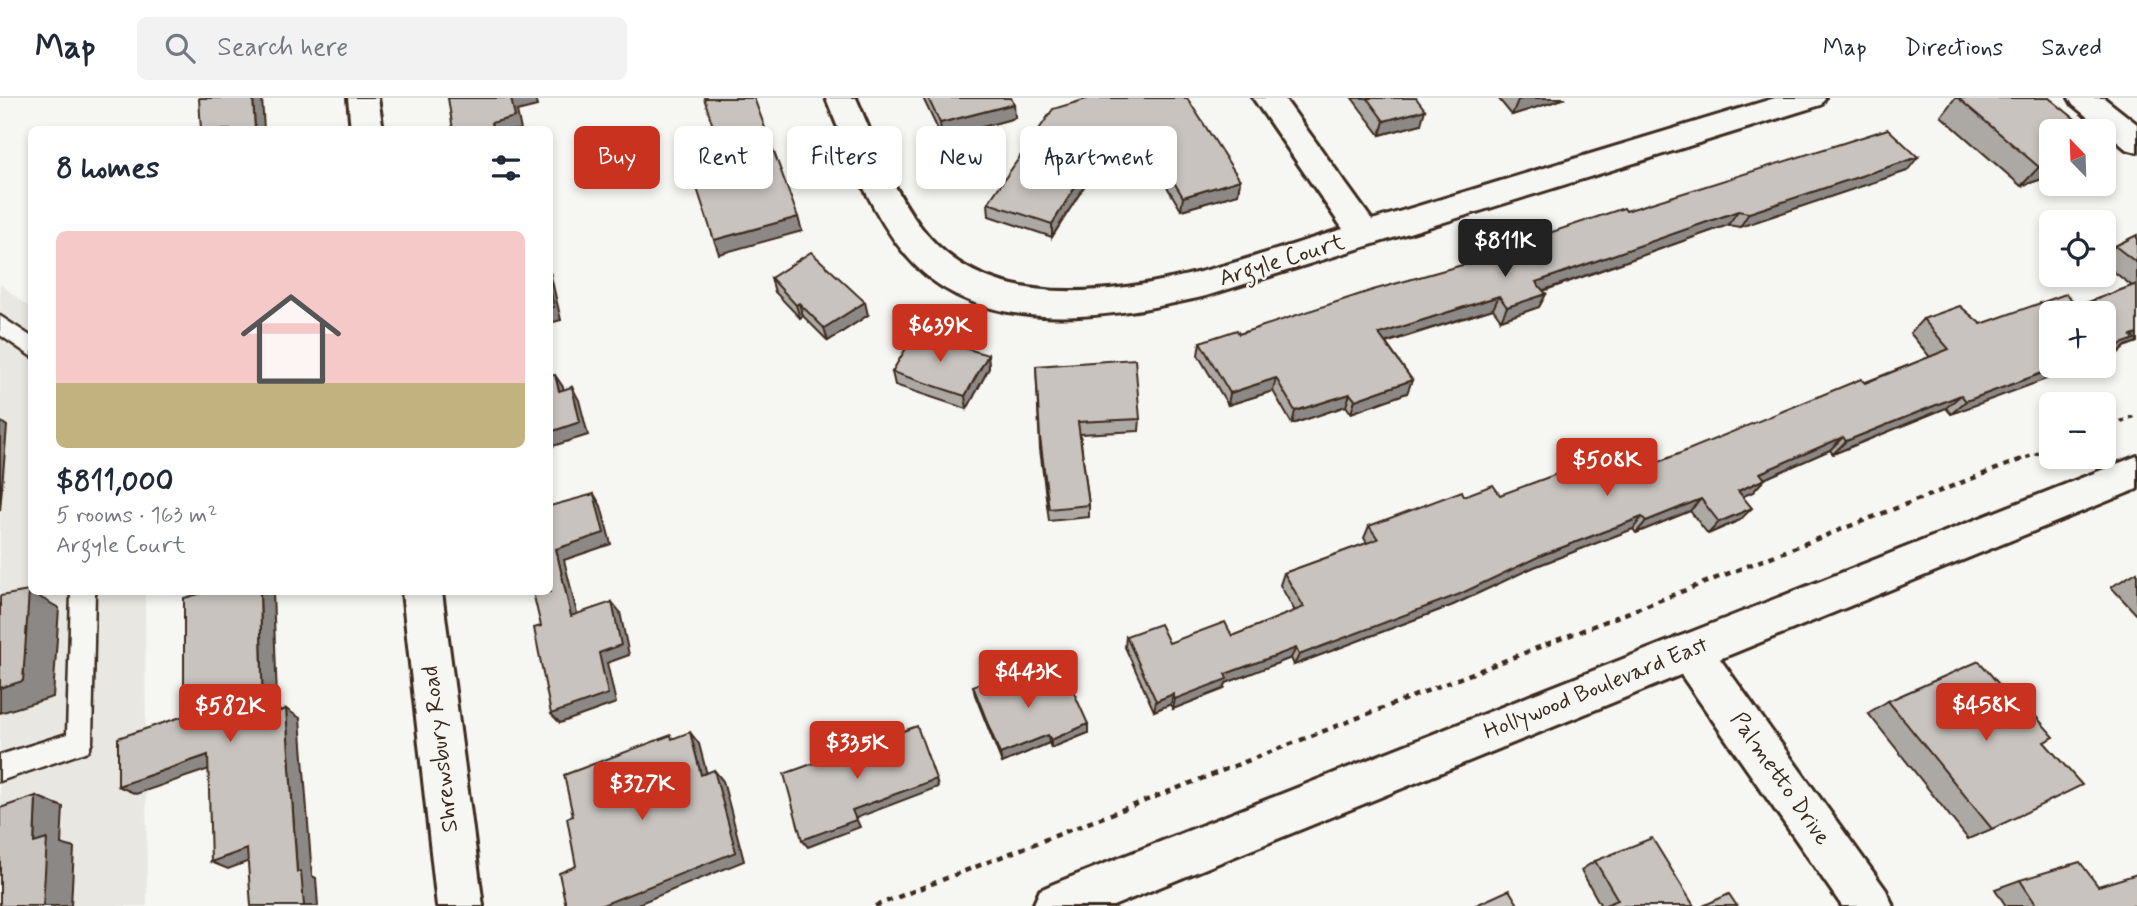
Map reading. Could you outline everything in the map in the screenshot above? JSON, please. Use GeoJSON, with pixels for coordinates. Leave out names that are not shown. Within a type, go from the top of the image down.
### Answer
{"type":"FeatureCollection","features":[{"type":"Feature","properties":{"kind":"street"},"geometry":{"type":"LineString","coordinates":[[363,98],[366,126]]}},
{"type":"Feature","properties":{"kind":"street","name":"Argyle Court"},"geometry":{"type":"LineString","coordinates":[[841,98],[879,185],[909,232],[935,263],[974,287],[1025,302],[1082,304],[1133,300],[1206,284],[1810,98]]}},
{"type":"Feature","properties":{"kind":"street"},"geometry":{"type":"LineString","coordinates":[[1268,98],[1365,235]]}},
{"type":"Feature","properties":{"kind":"street"},"geometry":{"type":"LineString","coordinates":[[2084,98],[2137,141]]}},
{"type":"Feature","properties":{"kind":"street","name":"Hollywood Boulevard East"},"geometry":{"type":"LineString","coordinates":[[1056,906],[2137,472]]}},
{"type":"Feature","properties":{"kind":"street","name":"Shrewsbury Road"},"geometry":{"type":"LineString","coordinates":[[422,595],[460,906]]}},
{"type":"Feature","properties":{"kind":"street","name":"Palmetto Drive"},"geometry":{"type":"LineString","coordinates":[[1690,652],[1870,906]]}},
{"type":"Feature","properties":{"kind":"lane"},"geometry":{"type":"LineString","coordinates":[[0,324],[28,346]]}},
{"type":"Feature","properties":{"kind":"lane"},"geometry":{"type":"LineString","coordinates":[[0,768],[79,741],[83,595]]}},
{"type":"Feature","properties":{"kind":"path"},"geometry":{"type":"LineString","coordinates":[[2116,423],[2137,415]]}},
{"type":"Feature","properties":{"kind":"path"},"geometry":{"type":"LineString","coordinates":[[875,906],[2039,453]]}},
{"type":"Feature","properties":{"kind":"shaded area"},"geometry":{"type":"Polygon","coordinates":[[[0,284],[28,307],[28,595],[145,595],[147,906],[0,906],[0,284]]]}},
{"type":"Feature","properties":{"kind":"building"},"geometry":{"type":"Polygon","coordinates":[[[199,98],[253,98],[255,126],[201,126],[199,98]]]}},
{"type":"Feature","properties":{"kind":"building"},"geometry":{"type":"Polygon","coordinates":[[[448,98],[511,98],[515,117],[491,123],[492,126],[452,126],[448,98]]]}},
{"type":"Feature","properties":{"kind":"building"},"geometry":{"type":"Polygon","coordinates":[[[704,98],[754,98],[764,126],[713,126],[704,98]]]}},
{"type":"Feature","properties":{"kind":"building"},"geometry":{"type":"Polygon","coordinates":[[[928,98],[1011,98],[1014,104],[940,123],[928,98]]]}},
{"type":"Feature","properties":{"kind":"building"},"geometry":{"type":"Polygon","coordinates":[[[1090,98],[1187,98],[1240,180],[1183,197],[1177,187],[1177,126],[1041,126],[1053,109],[1090,98]]]}},
{"type":"Feature","properties":{"kind":"building"},"geometry":{"type":"Polygon","coordinates":[[[1367,98],[1416,98],[1425,110],[1384,121],[1367,98]]]}},
{"type":"Feature","properties":{"kind":"building"},"geometry":{"type":"Polygon","coordinates":[[[1958,98],[2049,98],[2075,119],[2039,119],[2039,167],[1958,98]]]}},
{"type":"Feature","properties":{"kind":"building"},"geometry":{"type":"Polygon","coordinates":[[[1888,129],[1918,157],[1749,213],[1738,211],[1536,282],[1546,294],[1507,307],[1499,296],[1379,334],[1412,380],[1355,400],[1350,394],[1295,411],[1276,378],[1230,393],[1200,342],[1237,330],[1239,334],[1373,290],[1473,262],[1504,248],[1624,208],[1626,211],[1888,129]]]}},
{"type":"Feature","properties":{"kind":"building"},"geometry":{"type":"Polygon","coordinates":[[[773,149],[798,217],[714,240],[697,189],[773,189],[773,149]]]}},
{"type":"Feature","properties":{"kind":"building"},"geometry":{"type":"Polygon","coordinates":[[[1020,157],[1020,189],[1074,189],[1052,224],[988,203],[998,189],[1006,189],[1006,177],[1020,157]]]}},
{"type":"Feature","properties":{"kind":"building"},"geometry":{"type":"Polygon","coordinates":[[[2137,235],[2137,263],[2116,247],[2137,235]]]}},
{"type":"Feature","properties":{"kind":"building"},"geometry":{"type":"Polygon","coordinates":[[[811,252],[865,302],[824,328],[799,303],[796,305],[771,278],[811,252]]]}},
{"type":"Feature","properties":{"kind":"building"},"geometry":{"type":"Polygon","coordinates":[[[2137,284],[2137,334],[2131,336],[2135,339],[2116,346],[2116,301],[2091,301],[2137,284]]]}},
{"type":"Feature","properties":{"kind":"building"},"geometry":{"type":"Polygon","coordinates":[[[2066,294],[2073,301],[2046,301],[2066,294]]]}},
{"type":"Feature","properties":{"kind":"building"},"geometry":{"type":"Polygon","coordinates":[[[2039,304],[2039,374],[1966,401],[1961,395],[1846,441],[1843,437],[1760,473],[1765,479],[1738,491],[1752,508],[1719,522],[1701,499],[1646,521],[1642,517],[1542,555],[1460,594],[1299,655],[1296,648],[1225,674],[1227,679],[1175,699],[1173,694],[1156,701],[1126,636],[1160,624],[1169,643],[1225,622],[1232,636],[1304,607],[1284,573],[1378,539],[1369,526],[1462,491],[1464,496],[1493,485],[1500,495],[1633,446],[1649,466],[1861,379],[1865,383],[1949,349],[1923,319],[1960,306],[1981,324],[2039,304]]]}},
{"type":"Feature","properties":{"kind":"building"},"geometry":{"type":"Polygon","coordinates":[[[915,333],[988,355],[965,396],[892,372],[915,333]]]}},
{"type":"Feature","properties":{"kind":"building"},"geometry":{"type":"Polygon","coordinates":[[[1135,359],[1140,419],[1078,422],[1089,505],[1049,509],[1040,437],[1036,366],[1135,359]]]}},
{"type":"Feature","properties":{"kind":"building"},"geometry":{"type":"Polygon","coordinates":[[[553,375],[559,391],[572,387],[580,422],[553,431],[553,375]]]}},
{"type":"Feature","properties":{"kind":"building"},"geometry":{"type":"Polygon","coordinates":[[[594,494],[604,533],[556,549],[571,616],[612,602],[621,645],[599,653],[608,694],[551,714],[534,628],[541,626],[534,595],[553,595],[553,505],[594,494]]]}},
{"type":"Feature","properties":{"kind":"building"},"geometry":{"type":"Polygon","coordinates":[[[28,591],[29,595],[23,681],[0,688],[0,596],[28,591]]]}},
{"type":"Feature","properties":{"kind":"building"},"geometry":{"type":"Polygon","coordinates":[[[195,595],[260,595],[263,717],[286,709],[297,872],[301,871],[304,906],[251,906],[247,849],[211,862],[208,755],[118,786],[118,738],[184,716],[184,598],[195,595]]]}},
{"type":"Feature","properties":{"kind":"building"},"geometry":{"type":"Polygon","coordinates":[[[1979,661],[2008,695],[2014,692],[2054,737],[2044,742],[2082,785],[1992,829],[1888,701],[1979,661]]]}},
{"type":"Feature","properties":{"kind":"building"},"geometry":{"type":"Polygon","coordinates":[[[1018,668],[1027,690],[1066,675],[1088,724],[1051,740],[1048,735],[1000,754],[973,686],[1018,668]]]}},
{"type":"Feature","properties":{"kind":"building"},"geometry":{"type":"Polygon","coordinates":[[[917,726],[936,779],[852,810],[856,820],[802,840],[784,774],[917,726]]]}},
{"type":"Feature","properties":{"kind":"building"},"geometry":{"type":"Polygon","coordinates":[[[690,732],[701,775],[714,770],[736,852],[600,906],[566,906],[559,873],[576,866],[567,818],[573,816],[564,775],[671,735],[672,739],[690,732]]]}},
{"type":"Feature","properties":{"kind":"building"},"geometry":{"type":"Polygon","coordinates":[[[36,796],[34,843],[47,839],[43,906],[0,906],[0,808],[36,796]]]}},
{"type":"Feature","properties":{"kind":"building"},"geometry":{"type":"Polygon","coordinates":[[[1652,838],[1694,906],[1603,906],[1618,900],[1595,861],[1652,838]]]}},
{"type":"Feature","properties":{"kind":"building"},"geometry":{"type":"Polygon","coordinates":[[[2080,862],[2098,886],[2137,874],[2137,906],[2037,906],[2020,880],[2080,862]]]}},
{"type":"Feature","properties":{"kind":"building"},"geometry":{"type":"Polygon","coordinates":[[[1509,890],[1519,906],[1474,906],[1509,890]]]}},
{"type":"Feature","properties":{"kind":"building"},"geometry":{"type":"Polygon","coordinates":[[[1729,894],[1737,906],[1703,906],[1729,894]]]}}]}
